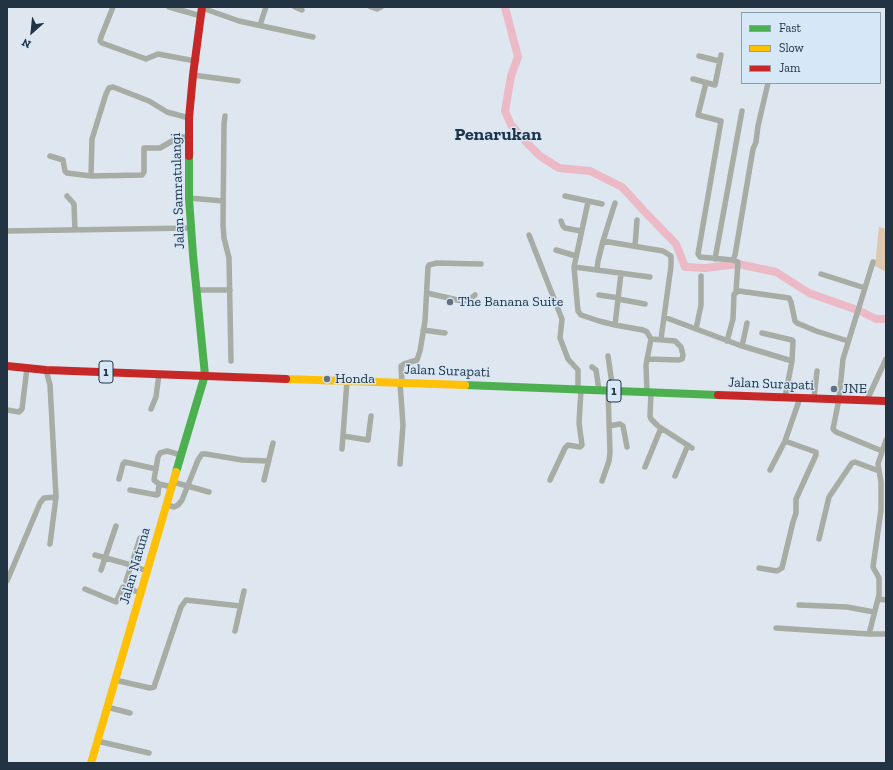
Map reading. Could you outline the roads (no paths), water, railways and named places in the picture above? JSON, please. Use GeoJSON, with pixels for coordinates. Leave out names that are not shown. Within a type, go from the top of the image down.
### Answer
{"type":"FeatureCollection","features":[{"type":"Feature","properties":{"kind":"main road","name":"Jalan Samratulangi"},"geometry":{"type":"LineString","coordinates":[[202,10],[189,118],[189,198],[190,228],[204,375]]}},
{"type":"Feature","properties":{"kind":"main road","name":"Jalan Surapati"},"geometry":{"type":"LineString","coordinates":[[7,366],[46,370],[886,401]]}},
{"type":"Feature","properties":{"kind":"main road","name":"Jalan Natuna"},"geometry":{"type":"LineString","coordinates":[[91,763],[204,375]]}},
{"type":"Feature","properties":{"kind":"street"},"geometry":{"type":"LineString","coordinates":[[113,7],[101,37],[100,41],[102,43],[146,59],[158,54],[195,61]]}},
{"type":"Feature","properties":{"kind":"street"},"geometry":{"type":"LineString","coordinates":[[169,7],[202,10],[312,37]]}},
{"type":"Feature","properties":{"kind":"street"},"geometry":{"type":"LineString","coordinates":[[260,25],[266,7]]}},
{"type":"Feature","properties":{"kind":"street"},"geometry":{"type":"LineString","coordinates":[[295,7],[302,10]]}},
{"type":"Feature","properties":{"kind":"street"},"geometry":{"type":"LineString","coordinates":[[371,7],[375,9],[381,7]]}},
{"type":"Feature","properties":{"kind":"street"},"geometry":{"type":"LineString","coordinates":[[693,79],[715,85],[721,54]]}},
{"type":"Feature","properties":{"kind":"street"},"geometry":{"type":"LineString","coordinates":[[699,56],[719,61]]}},
{"type":"Feature","properties":{"kind":"street"},"geometry":{"type":"LineString","coordinates":[[193,75],[238,81]]}},
{"type":"Feature","properties":{"kind":"street"},"geometry":{"type":"LineString","coordinates":[[706,83],[698,114],[721,121],[698,254],[700,257],[736,264]]}},
{"type":"Feature","properties":{"kind":"street"},"geometry":{"type":"LineString","coordinates":[[727,341],[733,319],[734,294],[736,292],[735,255],[753,149],[756,142],[760,115],[764,104],[764,93],[768,84]]}},
{"type":"Feature","properties":{"kind":"street"},"geometry":{"type":"LineString","coordinates":[[91,176],[92,139],[109,88],[113,87],[150,101],[167,112],[189,118]]}},
{"type":"Feature","properties":{"kind":"street"},"geometry":{"type":"LineString","coordinates":[[715,259],[742,111]]}},
{"type":"Feature","properties":{"kind":"street"},"geometry":{"type":"LineString","coordinates":[[225,116],[223,225],[224,238],[229,258],[231,361]]}},
{"type":"Feature","properties":{"kind":"street"},"geometry":{"type":"LineString","coordinates":[[50,156],[63,160],[66,173],[91,176],[142,175],[144,172],[144,148],[160,148],[179,137],[189,137]]}},
{"type":"Feature","properties":{"kind":"street"},"geometry":{"type":"LineString","coordinates":[[67,196],[74,204],[74,230]]}},
{"type":"Feature","properties":{"kind":"street"},"geometry":{"type":"LineString","coordinates":[[565,196],[602,204]]}},
{"type":"Feature","properties":{"kind":"street"},"geometry":{"type":"LineString","coordinates":[[189,198],[223,200]]}},
{"type":"Feature","properties":{"kind":"street"},"geometry":{"type":"LineString","coordinates":[[588,202],[574,267],[578,312],[590,318],[647,332],[651,339],[647,359],[651,419],[661,428],[690,447],[675,476]]}},
{"type":"Feature","properties":{"kind":"street"},"geometry":{"type":"LineString","coordinates":[[597,269],[603,241],[615,203]]}},
{"type":"Feature","properties":{"kind":"street"},"geometry":{"type":"LineString","coordinates":[[635,246],[637,220]]}},
{"type":"Feature","properties":{"kind":"street"},"geometry":{"type":"LineString","coordinates":[[561,221],[562,226],[565,228],[581,231]]}},
{"type":"Feature","properties":{"kind":"street"},"geometry":{"type":"LineString","coordinates":[[7,231],[190,228]]}},
{"type":"Feature","properties":{"kind":"street"},"geometry":{"type":"LineString","coordinates":[[529,235],[562,319],[560,338],[568,359],[578,370],[579,423],[582,445],[580,447],[568,445],[565,448],[550,480]]}},
{"type":"Feature","properties":{"kind":"street"},"geometry":{"type":"LineString","coordinates":[[603,241],[663,251],[671,256],[661,339]]}},
{"type":"Feature","properties":{"kind":"street"},"geometry":{"type":"LineString","coordinates":[[556,250],[576,256]]}},
{"type":"Feature","properties":{"kind":"street"},"geometry":{"type":"LineString","coordinates":[[873,262],[843,359],[839,399],[833,426],[834,430],[882,451]]}},
{"type":"Feature","properties":{"kind":"street"},"geometry":{"type":"LineString","coordinates":[[400,464],[402,425],[401,366],[418,359],[423,330],[428,268],[432,264],[481,264]]}},
{"type":"Feature","properties":{"kind":"street"},"geometry":{"type":"LineString","coordinates":[[574,267],[650,277]]}},
{"type":"Feature","properties":{"kind":"street"},"geometry":{"type":"LineString","coordinates":[[615,325],[622,273]]}},
{"type":"Feature","properties":{"kind":"street"},"geometry":{"type":"LineString","coordinates":[[821,274],[865,288]]}},
{"type":"Feature","properties":{"kind":"street"},"geometry":{"type":"LineString","coordinates":[[696,329],[701,305],[701,276]]}},
{"type":"Feature","properties":{"kind":"street"},"geometry":{"type":"LineString","coordinates":[[196,290],[230,290]]}},
{"type":"Feature","properties":{"kind":"street"},"geometry":{"type":"LineString","coordinates":[[427,292],[462,301],[469,300],[474,295]]}},
{"type":"Feature","properties":{"kind":"street"},"geometry":{"type":"LineString","coordinates":[[736,292],[786,297],[791,302],[797,323],[816,331],[848,341]]}},
{"type":"Feature","properties":{"kind":"street"},"geometry":{"type":"LineString","coordinates":[[599,295],[645,304]]}},
{"type":"Feature","properties":{"kind":"street"},"geometry":{"type":"LineString","coordinates":[[664,317],[727,341],[792,361]]}},
{"type":"Feature","properties":{"kind":"street"},"geometry":{"type":"LineString","coordinates":[[742,346],[747,323]]}},
{"type":"Feature","properties":{"kind":"street"},"geometry":{"type":"LineString","coordinates":[[423,330],[445,333]]}},
{"type":"Feature","properties":{"kind":"street"},"geometry":{"type":"LineString","coordinates":[[762,333],[793,341],[792,361],[785,397]]}},
{"type":"Feature","properties":{"kind":"street"},"geometry":{"type":"LineString","coordinates":[[647,359],[682,359],[682,350],[679,344],[674,341],[651,339]]}},
{"type":"Feature","properties":{"kind":"street"},"geometry":{"type":"LineString","coordinates":[[602,481],[609,461],[610,452],[606,391],[608,356]]}},
{"type":"Feature","properties":{"kind":"street"},"geometry":{"type":"LineString","coordinates":[[867,400],[886,359]]}},
{"type":"Feature","properties":{"kind":"street"},"geometry":{"type":"LineString","coordinates":[[592,367],[596,370],[606,391]]}},
{"type":"Feature","properties":{"kind":"street"},"geometry":{"type":"LineString","coordinates":[[7,410],[19,412],[22,409],[27,368]]}},
{"type":"Feature","properties":{"kind":"street"},"geometry":{"type":"LineString","coordinates":[[46,370],[50,385],[56,497],[50,544]]}},
{"type":"Feature","properties":{"kind":"street"},"geometry":{"type":"LineString","coordinates":[[814,398],[817,371]]}},
{"type":"Feature","properties":{"kind":"street"},"geometry":{"type":"LineString","coordinates":[[151,409],[156,397],[159,374]]}},
{"type":"Feature","properties":{"kind":"street"},"geometry":{"type":"LineString","coordinates":[[342,449],[347,381]]}},
{"type":"Feature","properties":{"kind":"street"},"geometry":{"type":"LineString","coordinates":[[770,470],[785,441],[800,398]]}},
{"type":"Feature","properties":{"kind":"street"},"geometry":{"type":"LineString","coordinates":[[343,436],[368,440],[371,416]]}},
{"type":"Feature","properties":{"kind":"street"},"geometry":{"type":"LineString","coordinates":[[609,426],[620,424],[623,426],[627,447]]}},
{"type":"Feature","properties":{"kind":"street"},"geometry":{"type":"LineString","coordinates":[[645,467],[661,428]]}},
{"type":"Feature","properties":{"kind":"street"},"geometry":{"type":"LineString","coordinates":[[869,634],[878,599],[879,578],[873,567],[884,483],[878,464],[886,440]]}},
{"type":"Feature","properties":{"kind":"street"},"geometry":{"type":"LineString","coordinates":[[759,568],[778,571],[782,568],[796,513],[796,499],[816,455],[816,452],[785,441]]}},
{"type":"Feature","properties":{"kind":"street"},"geometry":{"type":"LineString","coordinates":[[264,480],[273,443]]}},
{"type":"Feature","properties":{"kind":"street"},"geometry":{"type":"LineString","coordinates":[[181,455],[171,451],[163,452],[158,457],[154,480],[159,484],[187,486],[209,492]]}},
{"type":"Feature","properties":{"kind":"street"},"geometry":{"type":"LineString","coordinates":[[166,505],[174,507],[178,505],[200,456],[204,454],[242,460],[268,461]]}},
{"type":"Feature","properties":{"kind":"street"},"geometry":{"type":"LineString","coordinates":[[119,479],[123,464],[125,462],[156,469]]}},
{"type":"Feature","properties":{"kind":"street"},"geometry":{"type":"LineString","coordinates":[[819,539],[829,497],[852,463],[855,462],[879,471]]}},
{"type":"Feature","properties":{"kind":"street"},"geometry":{"type":"LineString","coordinates":[[130,490],[157,495],[159,484]]}},
{"type":"Feature","properties":{"kind":"street"},"geometry":{"type":"LineString","coordinates":[[7,581],[40,503],[44,498],[56,497]]}},
{"type":"Feature","properties":{"kind":"street"},"geometry":{"type":"LineString","coordinates":[[101,570],[116,526]]}},
{"type":"Feature","properties":{"kind":"street"},"geometry":{"type":"LineString","coordinates":[[126,581],[140,538]]}},
{"type":"Feature","properties":{"kind":"street"},"geometry":{"type":"LineString","coordinates":[[95,555],[147,571]]}},
{"type":"Feature","properties":{"kind":"street"},"geometry":{"type":"LineString","coordinates":[[85,588],[116,602],[124,588],[140,594]]}},
{"type":"Feature","properties":{"kind":"street"},"geometry":{"type":"LineString","coordinates":[[235,631],[244,591]]}},
{"type":"Feature","properties":{"kind":"street"},"geometry":{"type":"LineString","coordinates":[[878,599],[886,600]]}},
{"type":"Feature","properties":{"kind":"street"},"geometry":{"type":"LineString","coordinates":[[115,680],[150,688],[154,687],[181,607],[186,600],[240,606]]}},
{"type":"Feature","properties":{"kind":"street"},"geometry":{"type":"LineString","coordinates":[[799,605],[847,607],[874,612]]}},
{"type":"Feature","properties":{"kind":"street"},"geometry":{"type":"LineString","coordinates":[[776,628],[886,634]]}},
{"type":"Feature","properties":{"kind":"street"},"geometry":{"type":"LineString","coordinates":[[107,707],[130,713]]}},
{"type":"Feature","properties":{"kind":"street"},"geometry":{"type":"LineString","coordinates":[[97,741],[149,753]]}},
{"type":"Feature","properties":{"kind":"waterway"},"geometry":{"type":"LineString","coordinates":[[505,7],[518,57],[511,76],[505,111],[511,125],[540,156],[559,168],[590,171],[622,187],[676,244],[685,267],[705,268],[738,264],[776,272],[809,293],[860,311],[876,319],[886,319]]}},
{"type":"Feature","properties":{"kind":"place","name":"The Banana Suite"},"geometry":{"type":"Point","coordinates":[450,302]}},
{"type":"Feature","properties":{"kind":"place","name":"Honda"},"geometry":{"type":"Point","coordinates":[327,379]}},
{"type":"Feature","properties":{"kind":"place","name":"JNE"},"geometry":{"type":"Point","coordinates":[834,389]}},
{"type":"Feature","properties":{"kind":"district","name":"Penarukan"},"geometry":{"type":"Point","coordinates":[498,135]}}]}
